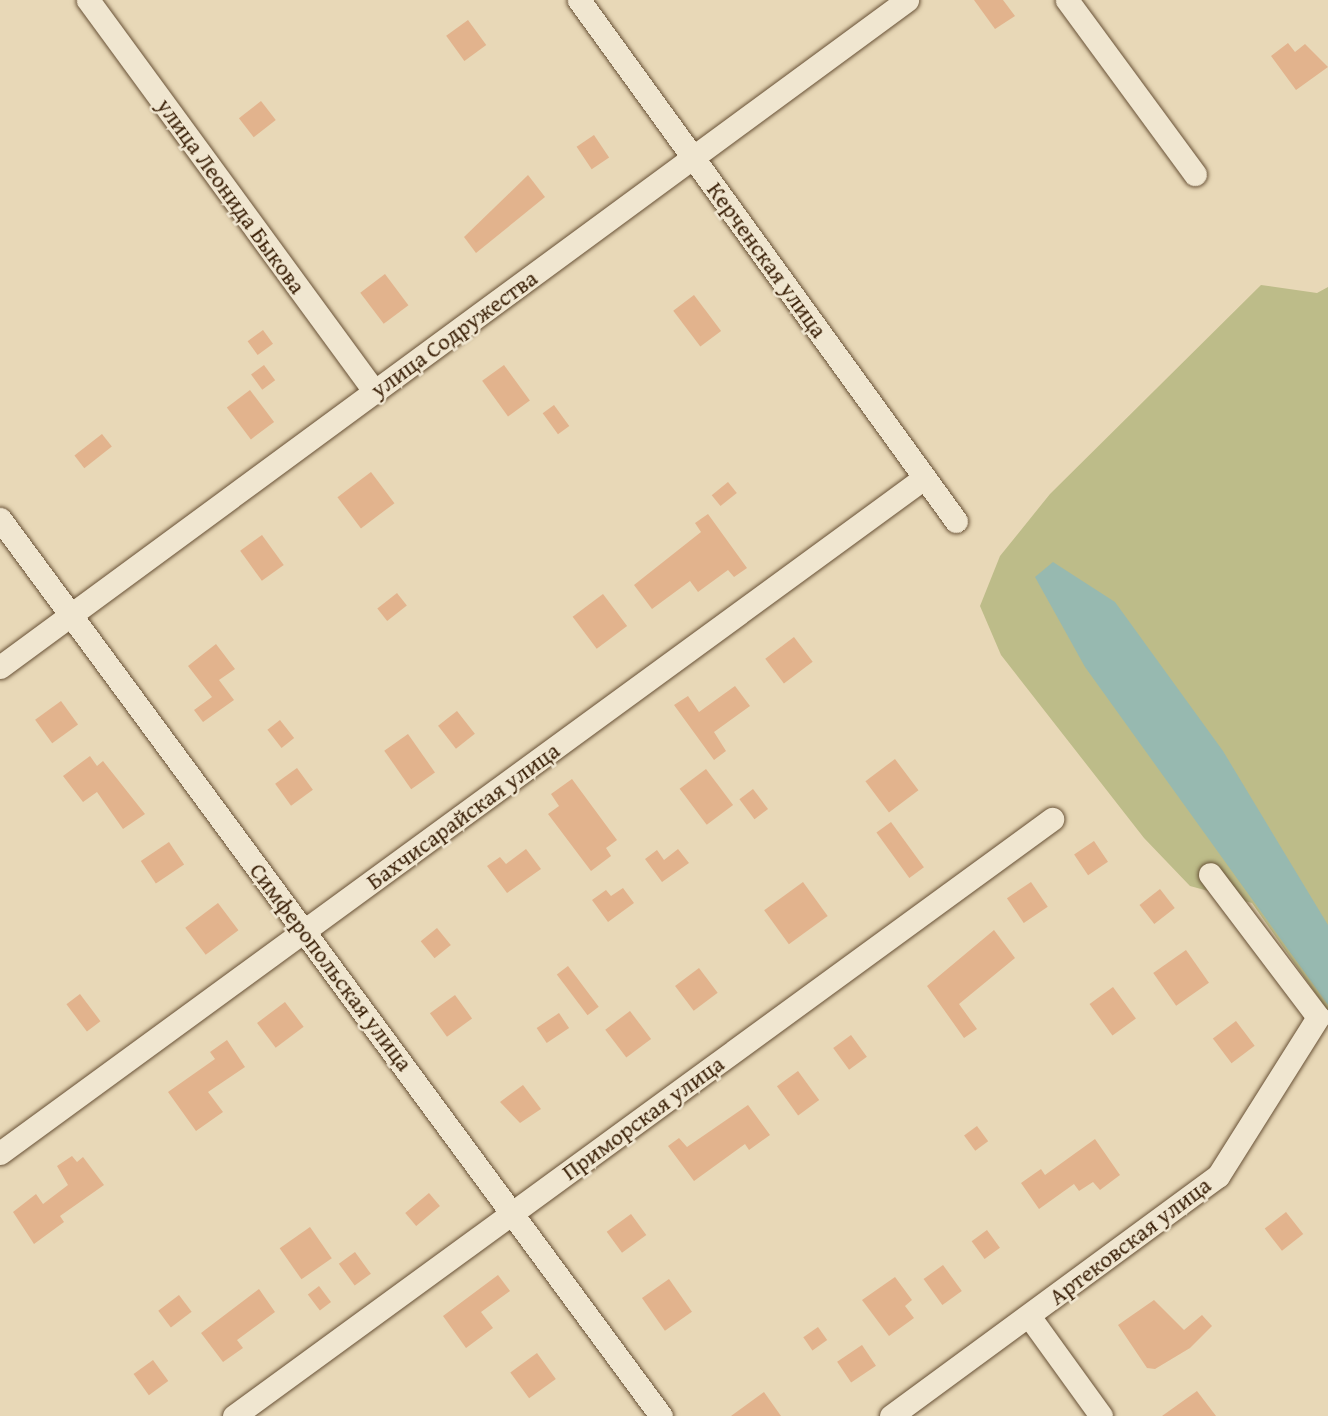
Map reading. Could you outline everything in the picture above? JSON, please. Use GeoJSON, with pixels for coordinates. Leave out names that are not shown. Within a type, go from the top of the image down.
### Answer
{"type":"FeatureCollection","features":[{"type":"Feature","properties":{"kind":"street","name":"улица Леонида Быкова"},"geometry":{"type":"LineString","coordinates":[[88,0],[375,392]]}},
{"type":"Feature","properties":{"kind":"street","name":"Керченская улица"},"geometry":{"type":"LineString","coordinates":[[579,0],[956,521]]}},
{"type":"Feature","properties":{"kind":"street","name":"улица Содружества"},"geometry":{"type":"LineString","coordinates":[[0,667],[907,0]]}},
{"type":"Feature","properties":{"kind":"street"},"geometry":{"type":"LineString","coordinates":[[1068,0],[1195,174]]}},
{"type":"Feature","properties":{"kind":"street","name":"Бахчисарайская улица"},"geometry":{"type":"LineString","coordinates":[[0,1153],[924,478]]}},
{"type":"Feature","properties":{"kind":"street","name":"Симферопольская улица"},"geometry":{"type":"LineString","coordinates":[[0,519],[661,1416]]}},
{"type":"Feature","properties":{"kind":"street","name":"Приморская улица"},"geometry":{"type":"LineString","coordinates":[[234,1416],[1052,820]]}},
{"type":"Feature","properties":{"kind":"street","name":"Артековская улица"},"geometry":{"type":"LineString","coordinates":[[891,1416],[1218,1176],[1318,1017],[1210,874]]}},
{"type":"Feature","properties":{"kind":"street"},"geometry":{"type":"LineString","coordinates":[[1029,1316],[1101,1416]]}},
{"type":"Feature","properties":{"kind":"shaded area"},"geometry":{"type":"Polygon","coordinates":[[[1261,285],[1317,293],[1328,287],[1328,1011],[1252,903],[1190,886],[1144,838],[1001,655],[980,606],[1000,556],[1050,494],[1261,285]]]}},
{"type":"Feature","properties":{"kind":"water"},"geometry":{"type":"Polygon","coordinates":[[[1053,562],[1115,602],[1223,751],[1328,925],[1328,1005],[1085,667],[1035,577],[1053,562]]]}},
{"type":"Feature","properties":{"kind":"building"},"geometry":{"type":"Polygon","coordinates":[[[974,0],[1003,0],[1015,16],[995,29],[974,0]]]}},
{"type":"Feature","properties":{"kind":"building"},"geometry":{"type":"Polygon","coordinates":[[[468,20],[486,45],[464,61],[446,36],[468,20]]]}},
{"type":"Feature","properties":{"kind":"building"},"geometry":{"type":"Polygon","coordinates":[[[1288,43],[1295,52],[1305,44],[1328,67],[1296,90],[1271,56],[1288,43]]]}},
{"type":"Feature","properties":{"kind":"building"},"geometry":{"type":"Polygon","coordinates":[[[261,101],[276,120],[254,137],[239,118],[261,101]]]}},
{"type":"Feature","properties":{"kind":"building"},"geometry":{"type":"Polygon","coordinates":[[[594,135],[609,157],[592,169],[577,147],[594,135]]]}},
{"type":"Feature","properties":{"kind":"building"},"geometry":{"type":"Polygon","coordinates":[[[528,175],[545,197],[476,253],[464,237],[528,175]]]}},
{"type":"Feature","properties":{"kind":"building"},"geometry":{"type":"Polygon","coordinates":[[[385,274],[408,305],[384,324],[360,293],[385,274]]]}},
{"type":"Feature","properties":{"kind":"building"},"geometry":{"type":"Polygon","coordinates":[[[694,295],[721,331],[700,347],[673,311],[694,295]]]}},
{"type":"Feature","properties":{"kind":"building"},"geometry":{"type":"Polygon","coordinates":[[[263,330],[273,344],[258,355],[248,341],[263,330]]]}},
{"type":"Feature","properties":{"kind":"building"},"geometry":{"type":"Polygon","coordinates":[[[264,365],[275,380],[262,390],[251,374],[264,365]]]}},
{"type":"Feature","properties":{"kind":"building"},"geometry":{"type":"Polygon","coordinates":[[[504,365],[530,401],[508,416],[482,381],[504,365]]]}},
{"type":"Feature","properties":{"kind":"building"},"geometry":{"type":"Polygon","coordinates":[[[250,390],[274,422],[251,439],[227,407],[250,390]]]}},
{"type":"Feature","properties":{"kind":"building"},"geometry":{"type":"Polygon","coordinates":[[[554,405],[569,426],[558,434],[543,413],[554,405]]]}},
{"type":"Feature","properties":{"kind":"building"},"geometry":{"type":"Polygon","coordinates":[[[102,434],[112,447],[84,468],[74,456],[102,434]]]}},
{"type":"Feature","properties":{"kind":"building"},"geometry":{"type":"Polygon","coordinates":[[[371,472],[394,503],[361,528],[337,497],[371,472]]]}},
{"type":"Feature","properties":{"kind":"building"},"geometry":{"type":"Polygon","coordinates":[[[728,482],[737,493],[720,506],[712,495],[728,482]]]}},
{"type":"Feature","properties":{"kind":"building"},"geometry":{"type":"Polygon","coordinates":[[[708,514],[747,568],[734,577],[728,570],[698,592],[690,581],[652,609],[634,585],[701,532],[695,523],[708,514]]]}},
{"type":"Feature","properties":{"kind":"building"},"geometry":{"type":"Polygon","coordinates":[[[262,535],[284,565],[262,581],[240,551],[262,535]]]}},
{"type":"Feature","properties":{"kind":"building"},"geometry":{"type":"Polygon","coordinates":[[[397,593],[407,606],[387,621],[377,608],[397,593]]]}},
{"type":"Feature","properties":{"kind":"building"},"geometry":{"type":"Polygon","coordinates":[[[603,594],[627,626],[597,649],[573,617],[603,594]]]}},
{"type":"Feature","properties":{"kind":"building"},"geometry":{"type":"Polygon","coordinates":[[[794,637],[813,662],[784,683],[765,659],[794,637]]]}},
{"type":"Feature","properties":{"kind":"building"},"geometry":{"type":"Polygon","coordinates":[[[216,644],[235,669],[219,680],[234,700],[203,722],[194,710],[212,697],[188,666],[216,644]]]}},
{"type":"Feature","properties":{"kind":"building"},"geometry":{"type":"Polygon","coordinates":[[[735,686],[750,706],[714,732],[726,751],[714,760],[674,705],[688,696],[699,712],[735,686]]]}},
{"type":"Feature","properties":{"kind":"building"},"geometry":{"type":"Polygon","coordinates":[[[61,701],[78,724],[52,743],[35,720],[61,701]]]}},
{"type":"Feature","properties":{"kind":"building"},"geometry":{"type":"Polygon","coordinates":[[[457,711],[475,734],[456,749],[438,726],[457,711]]]}},
{"type":"Feature","properties":{"kind":"building"},"geometry":{"type":"Polygon","coordinates":[[[280,720],[294,738],[282,748],[267,730],[280,720]]]}},
{"type":"Feature","properties":{"kind":"building"},"geometry":{"type":"Polygon","coordinates":[[[408,734],[435,773],[411,789],[384,751],[408,734]]]}},
{"type":"Feature","properties":{"kind":"building"},"geometry":{"type":"Polygon","coordinates":[[[90,756],[97,766],[103,761],[145,814],[123,829],[97,792],[83,802],[63,776],[90,756]]]}},
{"type":"Feature","properties":{"kind":"building"},"geometry":{"type":"Polygon","coordinates":[[[895,759],[918,790],[889,812],[865,781],[895,759]]]}},
{"type":"Feature","properties":{"kind":"building"},"geometry":{"type":"Polygon","coordinates":[[[297,768],[313,790],[291,806],[275,784],[297,768]]]}},
{"type":"Feature","properties":{"kind":"building"},"geometry":{"type":"Polygon","coordinates":[[[706,769],[733,805],[707,825],[680,789],[706,769]]]}},
{"type":"Feature","properties":{"kind":"building"},"geometry":{"type":"Polygon","coordinates":[[[572,779],[617,840],[606,848],[611,856],[591,871],[548,814],[559,806],[551,794],[572,779]]]}},
{"type":"Feature","properties":{"kind":"building"},"geometry":{"type":"Polygon","coordinates":[[[753,789],[768,809],[754,819],[739,799],[753,789]]]}},
{"type":"Feature","properties":{"kind":"building"},"geometry":{"type":"Polygon","coordinates":[[[891,822],[924,867],[909,878],[876,833],[891,822]]]}},
{"type":"Feature","properties":{"kind":"building"},"geometry":{"type":"Polygon","coordinates":[[[1094,841],[1108,862],[1088,875],[1074,854],[1094,841]]]}},
{"type":"Feature","properties":{"kind":"building"},"geometry":{"type":"Polygon","coordinates":[[[169,842],[184,864],[156,883],[141,861],[169,842]]]}},
{"type":"Feature","properties":{"kind":"building"},"geometry":{"type":"Polygon","coordinates":[[[526,849],[541,869],[507,893],[487,866],[500,857],[506,864],[526,849]]]}},
{"type":"Feature","properties":{"kind":"building"},"geometry":{"type":"Polygon","coordinates":[[[678,849],[689,863],[662,882],[645,859],[657,850],[664,860],[678,849]]]}},
{"type":"Feature","properties":{"kind":"building"},"geometry":{"type":"Polygon","coordinates":[[[803,882],[828,916],[789,944],[764,910],[803,882]]]}},
{"type":"Feature","properties":{"kind":"building"},"geometry":{"type":"Polygon","coordinates":[[[1031,882],[1048,907],[1024,923],[1007,898],[1031,882]]]}},
{"type":"Feature","properties":{"kind":"building"},"geometry":{"type":"Polygon","coordinates":[[[623,888],[634,903],[608,922],[592,900],[606,890],[611,896],[623,888]]]}},
{"type":"Feature","properties":{"kind":"building"},"geometry":{"type":"Polygon","coordinates":[[[1160,889],[1175,908],[1154,924],[1140,905],[1160,889]]]}},
{"type":"Feature","properties":{"kind":"building"},"geometry":{"type":"Polygon","coordinates":[[[218,903],[238,930],[206,955],[185,928],[218,903]]]}},
{"type":"Feature","properties":{"kind":"building"},"geometry":{"type":"Polygon","coordinates":[[[437,928],[451,945],[435,958],[421,941],[437,928]]]}},
{"type":"Feature","properties":{"kind":"building"},"geometry":{"type":"Polygon","coordinates":[[[994,930],[1015,958],[959,1004],[977,1029],[964,1038],[927,986],[994,930]]]}},
{"type":"Feature","properties":{"kind":"building"},"geometry":{"type":"Polygon","coordinates":[[[1186,950],[1209,983],[1176,1006],[1153,973],[1186,950]]]}},
{"type":"Feature","properties":{"kind":"building"},"geometry":{"type":"Polygon","coordinates":[[[568,966],[599,1007],[588,1015],[557,974],[568,966]]]}},
{"type":"Feature","properties":{"kind":"building"},"geometry":{"type":"Polygon","coordinates":[[[699,968],[718,993],[694,1011],[675,986],[699,968]]]}},
{"type":"Feature","properties":{"kind":"building"},"geometry":{"type":"Polygon","coordinates":[[[1113,987],[1136,1019],[1112,1036],[1090,1004],[1113,987]]]}},
{"type":"Feature","properties":{"kind":"building"},"geometry":{"type":"Polygon","coordinates":[[[80,994],[100,1021],[87,1031],[66,1004],[80,994]]]}},
{"type":"Feature","properties":{"kind":"building"},"geometry":{"type":"Polygon","coordinates":[[[455,995],[472,1018],[447,1037],[430,1013],[455,995]]]}},
{"type":"Feature","properties":{"kind":"building"},"geometry":{"type":"Polygon","coordinates":[[[285,1002],[304,1027],[276,1048],[257,1023],[285,1002]]]}},
{"type":"Feature","properties":{"kind":"building"},"geometry":{"type":"Polygon","coordinates":[[[630,1011],[651,1039],[626,1058],[605,1030],[630,1011]]]}},
{"type":"Feature","properties":{"kind":"building"},"geometry":{"type":"Polygon","coordinates":[[[559,1013],[569,1028],[547,1043],[537,1028],[559,1013]]]}},
{"type":"Feature","properties":{"kind":"building"},"geometry":{"type":"Polygon","coordinates":[[[1236,1021],[1255,1046],[1231,1063],[1213,1038],[1236,1021]]]}},
{"type":"Feature","properties":{"kind":"building"},"geometry":{"type":"Polygon","coordinates":[[[851,1035],[867,1057],[849,1070],[833,1048],[851,1035]]]}},
{"type":"Feature","properties":{"kind":"building"},"geometry":{"type":"Polygon","coordinates":[[[227,1040],[245,1067],[208,1092],[223,1112],[196,1131],[168,1092],[215,1059],[210,1052],[227,1040]]]}},
{"type":"Feature","properties":{"kind":"building"},"geometry":{"type":"Polygon","coordinates":[[[798,1071],[819,1100],[798,1115],[777,1086],[798,1071]]]}},
{"type":"Feature","properties":{"kind":"building"},"geometry":{"type":"Polygon","coordinates":[[[523,1085],[541,1109],[520,1123],[500,1102],[523,1085]]]}},
{"type":"Feature","properties":{"kind":"building"},"geometry":{"type":"Polygon","coordinates":[[[748,1105],[770,1135],[749,1150],[745,1144],[694,1181],[668,1146],[679,1138],[687,1147],[748,1105]]]}},
{"type":"Feature","properties":{"kind":"building"},"geometry":{"type":"Polygon","coordinates":[[[977,1126],[988,1141],[975,1151],[964,1135],[977,1126]]]}},
{"type":"Feature","properties":{"kind":"building"},"geometry":{"type":"Polygon","coordinates":[[[1095,1139],[1120,1175],[1100,1190],[1093,1182],[1079,1191],[1074,1184],[1039,1209],[1021,1183],[1041,1169],[1045,1175],[1095,1139]]]}},
{"type":"Feature","properties":{"kind":"building"},"geometry":{"type":"Polygon","coordinates":[[[72,1156],[77,1162],[83,1157],[104,1185],[60,1216],[64,1222],[34,1244],[13,1212],[36,1194],[43,1204],[68,1185],[57,1166],[72,1156]]]}},
{"type":"Feature","properties":{"kind":"building"},"geometry":{"type":"Polygon","coordinates":[[[429,1193],[440,1206],[416,1226],[405,1213],[429,1193]]]}},
{"type":"Feature","properties":{"kind":"building"},"geometry":{"type":"Polygon","coordinates":[[[1286,1212],[1303,1234],[1282,1251],[1265,1229],[1286,1212]]]}},
{"type":"Feature","properties":{"kind":"building"},"geometry":{"type":"Polygon","coordinates":[[[631,1214],[646,1235],[622,1253],[607,1232],[631,1214]]]}},
{"type":"Feature","properties":{"kind":"building"},"geometry":{"type":"Polygon","coordinates":[[[310,1227],[332,1258],[301,1279],[280,1248],[310,1227]]]}},
{"type":"Feature","properties":{"kind":"building"},"geometry":{"type":"Polygon","coordinates":[[[987,1230],[1000,1248],[985,1259],[972,1241],[987,1230]]]}},
{"type":"Feature","properties":{"kind":"building"},"geometry":{"type":"Polygon","coordinates":[[[355,1252],[371,1274],[355,1286],[339,1264],[355,1252]]]}},
{"type":"Feature","properties":{"kind":"building"},"geometry":{"type":"Polygon","coordinates":[[[943,1265],[962,1291],[942,1305],[924,1279],[943,1265]]]}},
{"type":"Feature","properties":{"kind":"building"},"geometry":{"type":"Polygon","coordinates":[[[498,1275],[510,1291],[481,1312],[493,1328],[466,1348],[443,1316],[498,1275]]]}},
{"type":"Feature","properties":{"kind":"building"},"geometry":{"type":"Polygon","coordinates":[[[895,1277],[912,1300],[905,1306],[914,1318],[889,1336],[862,1300],[895,1277]]]}},
{"type":"Feature","properties":{"kind":"building"},"geometry":{"type":"Polygon","coordinates":[[[669,1279],[692,1312],[665,1331],[642,1298],[669,1279]]]}},
{"type":"Feature","properties":{"kind":"building"},"geometry":{"type":"Polygon","coordinates":[[[319,1286],[331,1302],[320,1310],[308,1294],[319,1286]]]}},
{"type":"Feature","properties":{"kind":"building"},"geometry":{"type":"Polygon","coordinates":[[[259,1289],[275,1312],[237,1340],[243,1348],[223,1362],[201,1333],[259,1289]]]}},
{"type":"Feature","properties":{"kind":"building"},"geometry":{"type":"Polygon","coordinates":[[[179,1295],[192,1312],[171,1327],[158,1311],[179,1295]]]}},
{"type":"Feature","properties":{"kind":"building"},"geometry":{"type":"Polygon","coordinates":[[[1154,1300],[1184,1330],[1202,1315],[1212,1326],[1190,1348],[1155,1369],[1147,1368],[1118,1325],[1154,1300]]]}},
{"type":"Feature","properties":{"kind":"building"},"geometry":{"type":"Polygon","coordinates":[[[818,1327],[827,1340],[812,1350],[803,1337],[818,1327]]]}},
{"type":"Feature","properties":{"kind":"building"},"geometry":{"type":"Polygon","coordinates":[[[862,1345],[876,1366],[851,1383],[837,1362],[862,1345]]]}},
{"type":"Feature","properties":{"kind":"building"},"geometry":{"type":"Polygon","coordinates":[[[537,1353],[556,1379],[529,1398],[510,1372],[537,1353]]]}},
{"type":"Feature","properties":{"kind":"building"},"geometry":{"type":"Polygon","coordinates":[[[153,1360],[168,1381],[149,1395],[134,1374],[153,1360]]]}},
{"type":"Feature","properties":{"kind":"building"},"geometry":{"type":"Polygon","coordinates":[[[1197,1391],[1216,1416],[1162,1416],[1197,1391]]]}},
{"type":"Feature","properties":{"kind":"building"},"geometry":{"type":"Polygon","coordinates":[[[764,1392],[781,1416],[731,1416],[764,1392]]]}}]}
